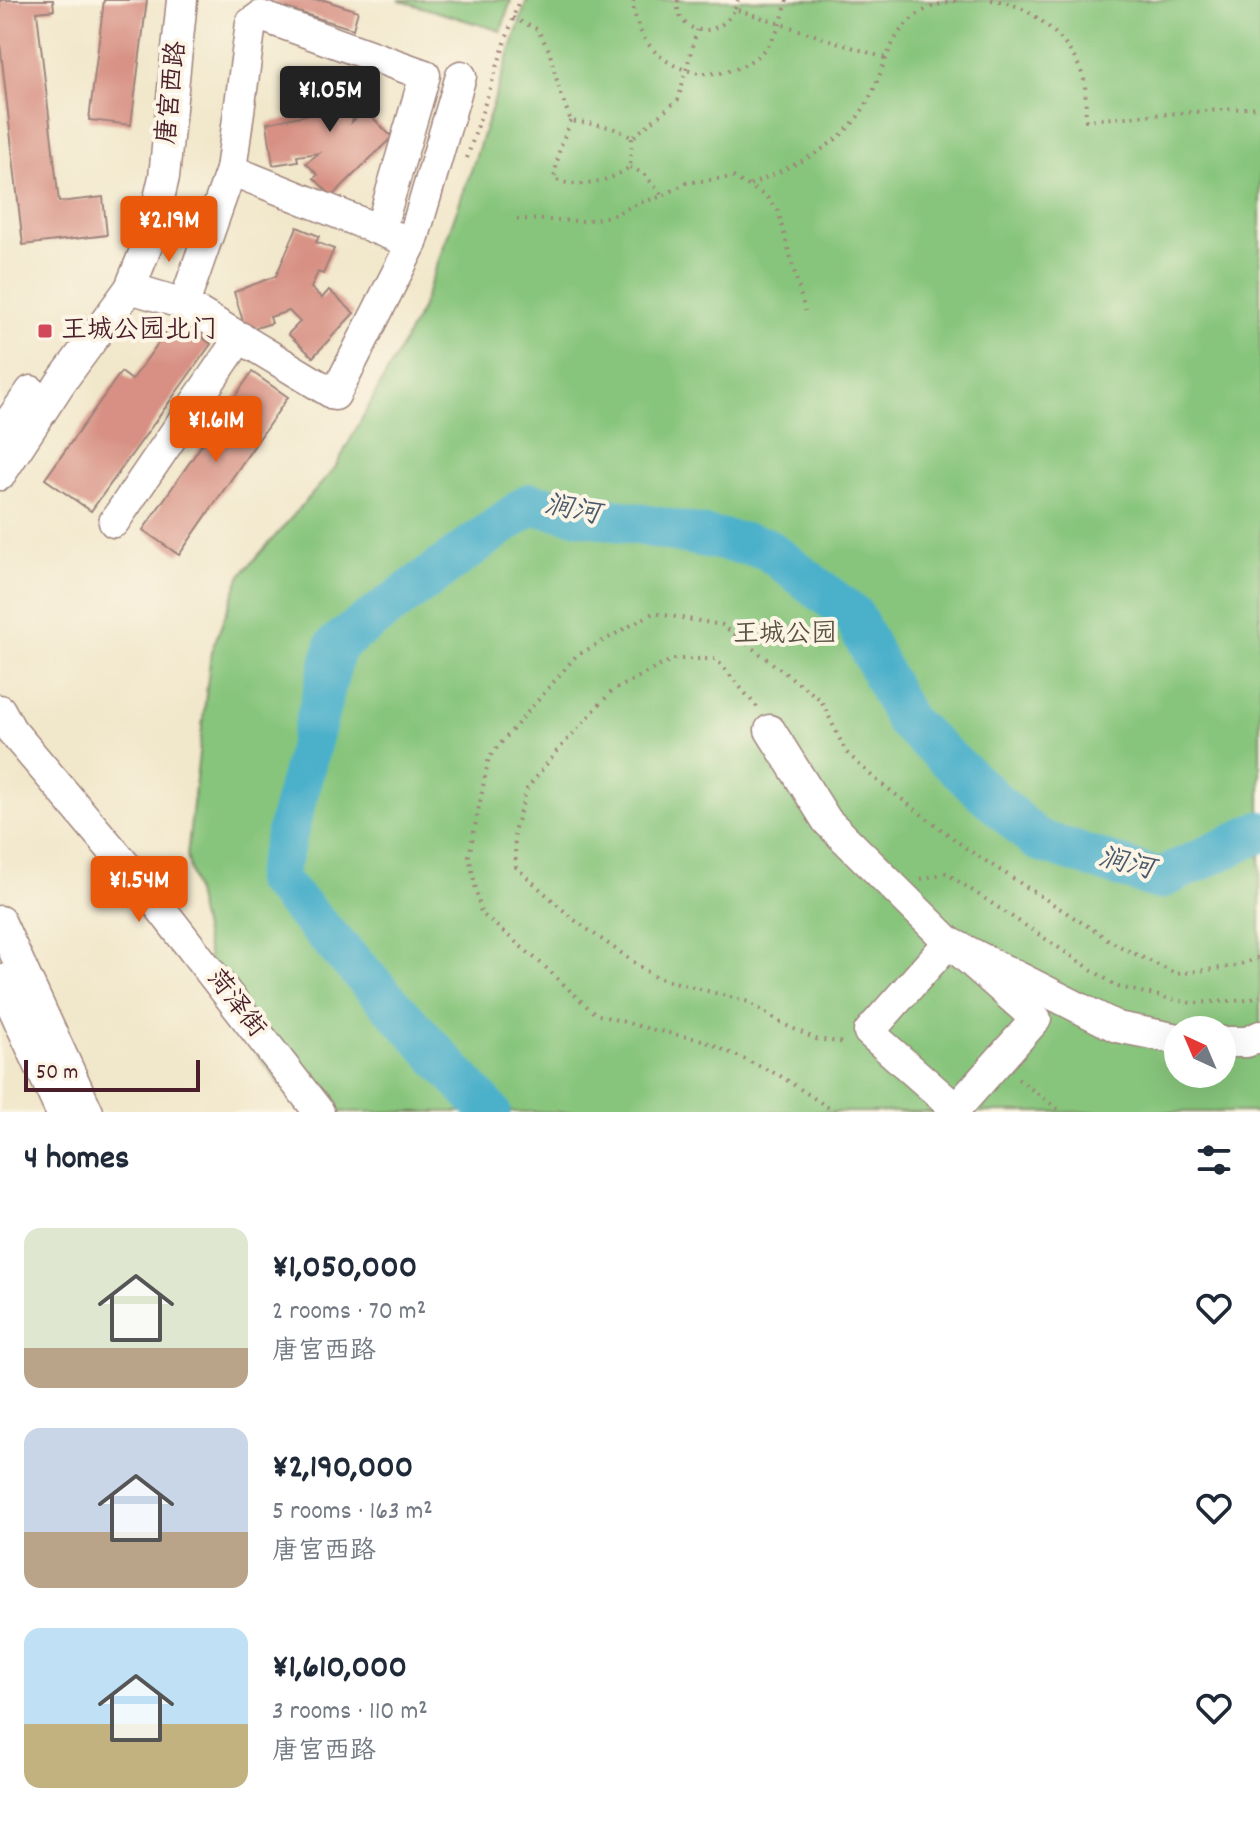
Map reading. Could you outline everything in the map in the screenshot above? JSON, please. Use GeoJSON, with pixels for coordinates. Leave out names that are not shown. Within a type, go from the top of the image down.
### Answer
{"type":"FeatureCollection","features":[{"type":"Feature","properties":{"kind":"street","name":"唐宫西路"},"geometry":{"type":"LineString","coordinates":[[0,435],[117,275],[138,230],[151,171],[166,0]]}},
{"type":"Feature","properties":{"kind":"street","name":"唐宫西路"},"geometry":{"type":"LineString","coordinates":[[0,475],[61,382],[130,288],[150,238],[164,177],[182,0]]}},
{"type":"Feature","properties":{"kind":"street"},"geometry":{"type":"LineString","coordinates":[[184,304],[231,170],[251,23],[261,16],[425,75],[380,230]]}},
{"type":"Feature","properties":{"kind":"street"},"geometry":{"type":"LineString","coordinates":[[130,288],[184,304],[335,395],[412,243],[461,76]]}},
{"type":"Feature","properties":{"kind":"street"},"geometry":{"type":"LineString","coordinates":[[231,170],[412,243]]}},
{"type":"Feature","properties":{"kind":"street"},"geometry":{"type":"LineString","coordinates":[[114,522],[240,337]]}},
{"type":"Feature","properties":{"kind":"street","name":"菏泽街"},"geometry":{"type":"LineString","coordinates":[[0,710],[11,730],[148,892],[319,1112]]}},
{"type":"Feature","properties":{"kind":"street"},"geometry":{"type":"LineString","coordinates":[[770,730],[827,821],[949,942],[1036,1019],[956,1109],[869,1032],[949,942]]}},
{"type":"Feature","properties":{"kind":"street"},"geometry":{"type":"LineString","coordinates":[[0,921],[88,1112]]}},
{"type":"Feature","properties":{"kind":"street"},"geometry":{"type":"LineString","coordinates":[[949,942],[1117,1027],[1164,1036]]}},
{"type":"Feature","properties":{"kind":"street"},"geometry":{"type":"LineString","coordinates":[[0,979],[61,1112]]}},
{"type":"Feature","properties":{"kind":"street"},"geometry":{"type":"LineString","coordinates":[[1236,1042],[1247,1042],[1260,1036]]}},
{"type":"Feature","properties":{"kind":"path"},"geometry":{"type":"LineString","coordinates":[[465,163],[519,0]]}},
{"type":"Feature","properties":{"kind":"path"},"geometry":{"type":"LineString","coordinates":[[633,0],[638,27],[647,42],[672,65],[686,71],[712,74],[736,69],[763,49],[780,25],[787,0]]}},
{"type":"Feature","properties":{"kind":"path"},"geometry":{"type":"LineString","coordinates":[[678,0],[677,6],[683,20],[697,30],[715,30],[728,23],[738,0]]}},
{"type":"Feature","properties":{"kind":"path"},"geometry":{"type":"LineString","coordinates":[[750,185],[827,147],[852,124],[872,89],[897,33],[918,13],[945,2],[960,0]]}},
{"type":"Feature","properties":{"kind":"path"},"geometry":{"type":"LineString","coordinates":[[991,0],[1026,11],[1049,28],[1071,51],[1084,79],[1086,120],[1260,107]]}},
{"type":"Feature","properties":{"kind":"path"},"geometry":{"type":"LineString","coordinates":[[735,9],[885,58]]}},
{"type":"Feature","properties":{"kind":"path"},"geometry":{"type":"LineString","coordinates":[[513,18],[537,29],[549,50],[571,121],[560,147],[554,179],[565,184],[595,183],[612,179],[630,167]]}},
{"type":"Feature","properties":{"kind":"path"},"geometry":{"type":"LineString","coordinates":[[630,167],[632,138],[678,100],[697,30]]}},
{"type":"Feature","properties":{"kind":"path"},"geometry":{"type":"LineString","coordinates":[[571,121],[600,124],[632,138]]}},
{"type":"Feature","properties":{"kind":"path"},"geometry":{"type":"LineString","coordinates":[[630,167],[644,174],[663,196]]}},
{"type":"Feature","properties":{"kind":"path"},"geometry":{"type":"LineString","coordinates":[[517,219],[583,221],[611,216],[663,196],[686,183],[733,177],[767,197],[778,211],[805,311]]}},
{"type":"Feature","properties":{"kind":"path"},"geometry":{"type":"LineString","coordinates":[[835,1112],[779,1075],[702,1040],[595,1014],[481,913],[469,856],[489,757],[576,656],[653,613],[722,625],[821,700],[846,752],[874,778],[967,849],[1117,945],[1176,974],[1236,966],[1260,957]]}},
{"type":"Feature","properties":{"kind":"path"},"geometry":{"type":"LineString","coordinates":[[770,730],[754,700],[716,659],[673,659],[612,691],[527,789],[514,831],[516,867],[573,919],[655,977],[749,1002],[781,1023],[816,1039],[847,1043],[869,1032]]}},
{"type":"Feature","properties":{"kind":"path"},"geometry":{"type":"LineString","coordinates":[[893,887],[946,873],[1118,987],[1191,1003],[1250,1000],[1260,996]]}},
{"type":"Feature","properties":{"kind":"path"},"geometry":{"type":"LineString","coordinates":[[997,1064],[1062,1112]]}},
{"type":"Feature","properties":{"kind":"green space"},"geometry":{"type":"Polygon","coordinates":[[[398,0],[511,0],[501,31],[398,0]]]}},
{"type":"Feature","properties":{"kind":"green space","name":"王城公园"},"geometry":{"type":"Polygon","coordinates":[[[527,0],[1260,0],[1260,1112],[302,1112],[219,1005],[187,855],[211,652],[241,575],[335,468],[420,312],[472,168],[527,0]]]}},
{"type":"Feature","properties":{"kind":"building"},"geometry":{"type":"Polygon","coordinates":[[[0,0],[53,0],[54,10],[37,12],[59,202],[103,197],[107,235],[23,245],[0,43],[0,0]]]}},
{"type":"Feature","properties":{"kind":"building"},"geometry":{"type":"Polygon","coordinates":[[[104,0],[147,0],[131,125],[89,120],[104,0]]]}},
{"type":"Feature","properties":{"kind":"building"},"geometry":{"type":"Polygon","coordinates":[[[324,0],[358,11],[353,29],[263,1],[324,0]]]}},
{"type":"Feature","properties":{"kind":"building"},"geometry":{"type":"Polygon","coordinates":[[[341,72],[364,78],[352,122],[365,110],[392,137],[332,196],[314,178],[318,175],[306,163],[319,153],[297,156],[298,161],[273,165],[267,123],[311,114],[322,73],[340,78],[341,72]]]}},
{"type":"Feature","properties":{"kind":"building"},"geometry":{"type":"Polygon","coordinates":[[[297,227],[319,236],[316,242],[334,249],[323,274],[318,272],[311,288],[322,298],[329,290],[354,313],[313,357],[288,334],[300,322],[289,311],[270,317],[272,323],[246,331],[234,292],[276,276],[297,227]]]}},
{"type":"Feature","properties":{"kind":"building"},"geometry":{"type":"Polygon","coordinates":[[[176,318],[211,344],[91,511],[45,479],[121,372],[132,380],[176,318]]]}},
{"type":"Feature","properties":{"kind":"building"},"geometry":{"type":"Polygon","coordinates":[[[252,372],[288,397],[179,555],[143,530],[252,372]]]}},
{"type":"Feature","properties":{"kind":"waterway","name":"涧河"},"geometry":{"type":"LineString","coordinates":[[490,1112],[275,879],[336,645],[530,504],[766,548],[854,616],[905,720],[1037,840],[1159,879],[1260,832]]}},
{"type":"Feature","properties":{"kind":"place","name":"王城公园北门"},"geometry":{"type":"Point","coordinates":[45,331]}}]}
